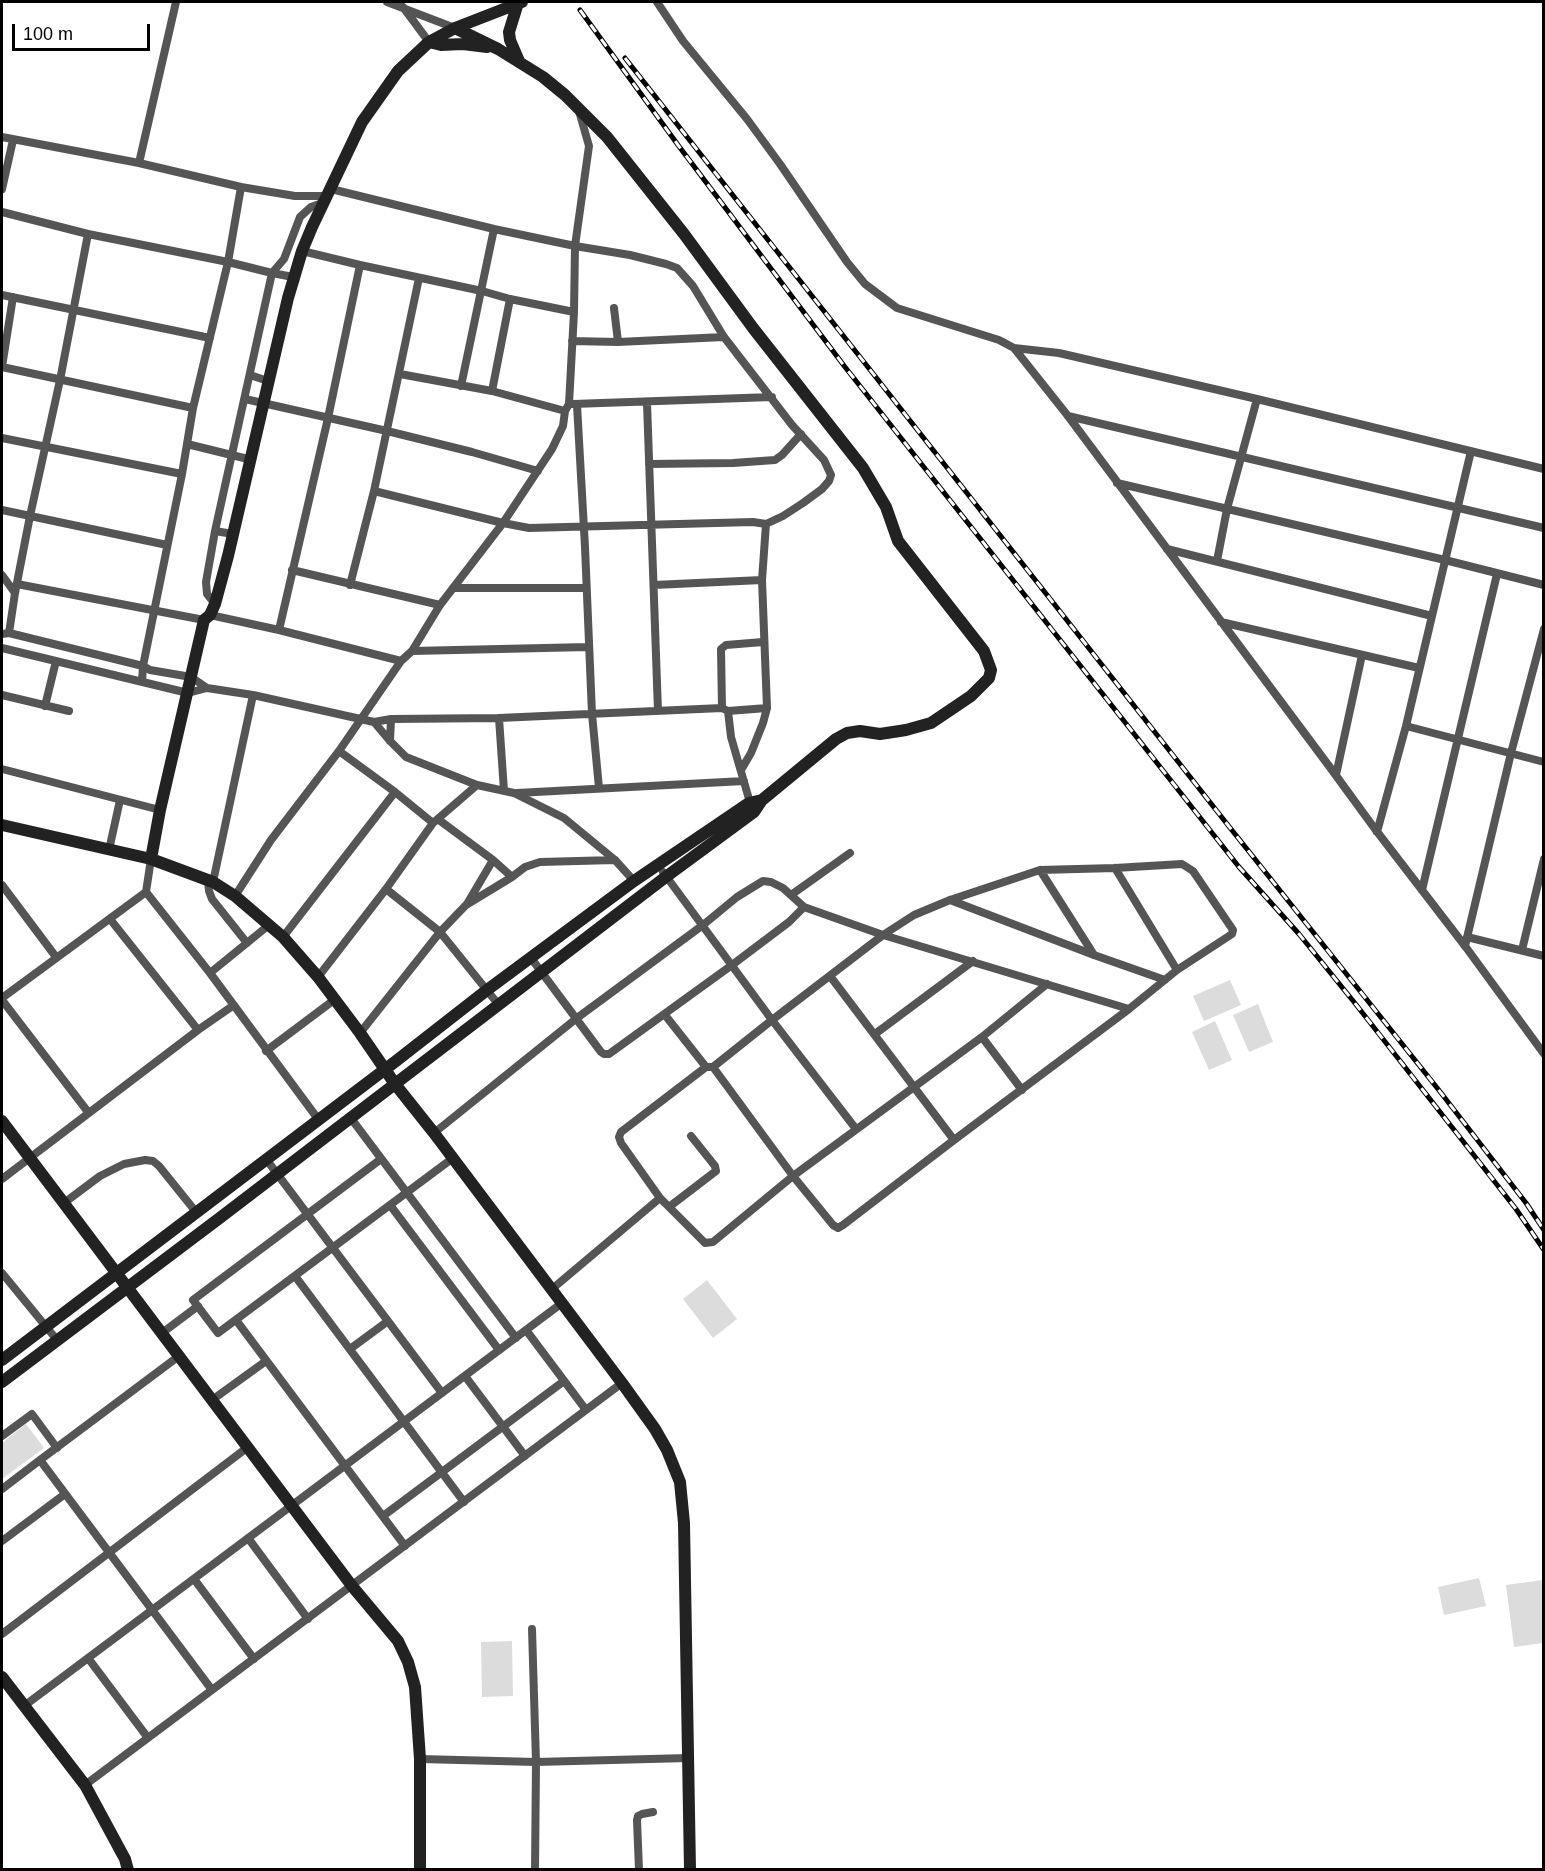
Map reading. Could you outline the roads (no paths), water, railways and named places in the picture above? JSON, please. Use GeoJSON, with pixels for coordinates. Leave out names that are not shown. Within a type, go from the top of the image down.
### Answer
{"type":"FeatureCollection","features":[{"type":"Feature","properties":{"kind":"street"},"geometry":{"type":"LineString","coordinates":[[139,163],[176,2]]}},
{"type":"Feature","properties":{"kind":"street"},"geometry":{"type":"LineString","coordinates":[[2,1360],[487,990],[634,881],[762,800],[819,752],[847,734],[860,731],[880,734],[931,723],[971,696],[988,678],[991,670],[984,651],[898,541],[886,507],[863,468],[765,344],[684,234],[607,136],[543,77],[498,49],[455,28],[403,6],[387,2]]}},
{"type":"Feature","properties":{"kind":"street"},"geometry":{"type":"LineString","coordinates":[[88,1112],[2,999],[146,892],[160,810],[191,677],[252,460],[293,277],[302,251],[362,122],[398,70],[429,42],[455,28],[520,2]]}},
{"type":"Feature","properties":{"kind":"street"},"geometry":{"type":"LineString","coordinates":[[519,62],[509,32],[520,2]]}},
{"type":"Feature","properties":{"kind":"street"},"geometry":{"type":"LineString","coordinates":[[657,2],[683,41],[753,128],[847,262],[865,284],[897,308],[999,340],[1014,348],[1059,353],[1544,469]]}},
{"type":"Feature","properties":{"kind":"street"},"geometry":{"type":"LineString","coordinates":[[403,6],[429,42],[498,49]]}},
{"type":"Feature","properties":{"kind":"street"},"geometry":{"type":"LineString","coordinates":[[578,108],[589,146],[575,246],[571,407],[584,527],[591,714],[599,788]]}},
{"type":"Feature","properties":{"kind":"street"},"geometry":{"type":"LineString","coordinates":[[589,146],[607,136]]}},
{"type":"Feature","properties":{"kind":"street"},"geometry":{"type":"LineString","coordinates":[[2,137],[139,163],[241,187],[295,196],[327,196],[630,255],[676,268],[693,286],[724,337],[824,460],[831,475],[822,489],[783,516],[766,524],[753,522],[529,528],[375,491]]}},
{"type":"Feature","properties":{"kind":"street"},"geometry":{"type":"LineString","coordinates":[[2,189],[13,140]]}},
{"type":"Feature","properties":{"kind":"street"},"geometry":{"type":"LineString","coordinates":[[142,682],[143,666],[193,408],[228,262],[241,187]]}},
{"type":"Feature","properties":{"kind":"street"},"geometry":{"type":"LineString","coordinates":[[210,613],[206,582],[215,531],[272,273],[284,259],[300,217],[327,196]]}},
{"type":"Feature","properties":{"kind":"street"},"geometry":{"type":"LineString","coordinates":[[2,212],[88,234],[293,277]]}},
{"type":"Feature","properties":{"kind":"street"},"geometry":{"type":"LineString","coordinates":[[461,386],[494,229]]}},
{"type":"Feature","properties":{"kind":"street"},"geometry":{"type":"LineString","coordinates":[[88,234],[60,380],[5,634],[143,666],[150,670],[191,677],[207,688]]}},
{"type":"Feature","properties":{"kind":"street"},"geometry":{"type":"LineString","coordinates":[[302,251],[574,312]]}},
{"type":"Feature","properties":{"kind":"street"},"geometry":{"type":"LineString","coordinates":[[279,630],[328,418],[360,265]]}},
{"type":"Feature","properties":{"kind":"street"},"geometry":{"type":"LineString","coordinates":[[350,585],[375,491],[419,278]]}},
{"type":"Feature","properties":{"kind":"street"},"geometry":{"type":"LineString","coordinates":[[2,295],[210,338]]}},
{"type":"Feature","properties":{"kind":"street"},"geometry":{"type":"LineString","coordinates":[[13,297],[2,367],[193,408]]}},
{"type":"Feature","properties":{"kind":"street"},"geometry":{"type":"LineString","coordinates":[[492,391],[510,299]]}},
{"type":"Feature","properties":{"kind":"street"},"geometry":{"type":"LineString","coordinates":[[614,308],[618,342]]}},
{"type":"Feature","properties":{"kind":"street"},"geometry":{"type":"LineString","coordinates":[[572,341],[618,342],[724,337]]}},
{"type":"Feature","properties":{"kind":"street"},"geometry":{"type":"LineString","coordinates":[[1014,348],[1068,416],[1377,832],[1466,942],[1544,1054]]}},
{"type":"Feature","properties":{"kind":"street"},"geometry":{"type":"LineString","coordinates":[[400,374],[571,407],[771,397]]}},
{"type":"Feature","properties":{"kind":"street"},"geometry":{"type":"LineString","coordinates":[[250,375],[268,381]]}},
{"type":"Feature","properties":{"kind":"street"},"geometry":{"type":"LineString","coordinates":[[245,399],[387,431],[538,471]]}},
{"type":"Feature","properties":{"kind":"street"},"geometry":{"type":"LineString","coordinates":[[1218,561],[1227,509],[1257,399]]}},
{"type":"Feature","properties":{"kind":"street"},"geometry":{"type":"LineString","coordinates":[[647,403],[658,711]]}},
{"type":"Feature","properties":{"kind":"street"},"geometry":{"type":"LineString","coordinates":[[234,896],[271,840],[339,751],[401,661],[412,651],[440,605],[503,523],[552,448],[571,407]]}},
{"type":"Feature","properties":{"kind":"street"},"geometry":{"type":"LineString","coordinates":[[1068,416],[1544,528]]}},
{"type":"Feature","properties":{"kind":"street"},"geometry":{"type":"LineString","coordinates":[[649,464],[775,460],[801,434]]}},
{"type":"Feature","properties":{"kind":"street"},"geometry":{"type":"LineString","coordinates":[[2,438],[182,474]]}},
{"type":"Feature","properties":{"kind":"street"},"geometry":{"type":"LineString","coordinates":[[187,444],[252,460]]}},
{"type":"Feature","properties":{"kind":"street"},"geometry":{"type":"LineString","coordinates":[[1377,832],[1406,726],[1470,451]]}},
{"type":"Feature","properties":{"kind":"street"},"geometry":{"type":"LineString","coordinates":[[1117,483],[1544,585]]}},
{"type":"Feature","properties":{"kind":"street"},"geometry":{"type":"LineString","coordinates":[[2,510],[167,545]]}},
{"type":"Feature","properties":{"kind":"street"},"geometry":{"type":"LineString","coordinates":[[741,770],[751,753],[767,708],[762,580],[766,524]]}},
{"type":"Feature","properties":{"kind":"street"},"geometry":{"type":"LineString","coordinates":[[215,531],[233,534]]}},
{"type":"Feature","properties":{"kind":"street"},"geometry":{"type":"LineString","coordinates":[[1167,549],[1432,616]]}},
{"type":"Feature","properties":{"kind":"street"},"geometry":{"type":"LineString","coordinates":[[292,570],[440,605]]}},
{"type":"Feature","properties":{"kind":"street"},"geometry":{"type":"LineString","coordinates":[[1422,890],[1497,574]]}},
{"type":"Feature","properties":{"kind":"street"},"geometry":{"type":"LineString","coordinates":[[2,575],[15,593]]}},
{"type":"Feature","properties":{"kind":"street"},"geometry":{"type":"LineString","coordinates":[[654,585],[762,580]]}},
{"type":"Feature","properties":{"kind":"street"},"geometry":{"type":"LineString","coordinates":[[17,584],[154,611],[210,613],[401,661]]}},
{"type":"Feature","properties":{"kind":"street"},"geometry":{"type":"LineString","coordinates":[[453,588],[586,588]]}},
{"type":"Feature","properties":{"kind":"street"},"geometry":{"type":"LineString","coordinates":[[1221,622],[1419,668]]}},
{"type":"Feature","properties":{"kind":"street"},"geometry":{"type":"LineString","coordinates":[[1466,942],[1511,753],[1544,630]]}},
{"type":"Feature","properties":{"kind":"street"},"geometry":{"type":"LineString","coordinates":[[751,807],[725,709],[721,649],[726,645],[763,642]]}},
{"type":"Feature","properties":{"kind":"street"},"geometry":{"type":"LineString","coordinates":[[412,651],[588,647]]}},
{"type":"Feature","properties":{"kind":"street"},"geometry":{"type":"LineString","coordinates":[[2,648],[188,693],[207,688],[253,695],[374,722],[391,719],[499,718],[767,708]]}},
{"type":"Feature","properties":{"kind":"street"},"geometry":{"type":"LineString","coordinates":[[1336,775],[1362,655]]}},
{"type":"Feature","properties":{"kind":"street"},"geometry":{"type":"LineString","coordinates":[[45,706],[56,661]]}},
{"type":"Feature","properties":{"kind":"street"},"geometry":{"type":"LineString","coordinates":[[2,695],[69,711]]}},
{"type":"Feature","properties":{"kind":"street"},"geometry":{"type":"LineString","coordinates":[[247,943],[212,899],[209,891],[253,695]]}},
{"type":"Feature","properties":{"kind":"street"},"geometry":{"type":"LineString","coordinates":[[499,718],[504,791]]}},
{"type":"Feature","properties":{"kind":"street"},"geometry":{"type":"LineString","coordinates":[[390,741],[391,719]]}},
{"type":"Feature","properties":{"kind":"street"},"geometry":{"type":"LineString","coordinates":[[374,722],[406,757],[477,785],[514,794],[564,818],[615,860],[634,881]]}},
{"type":"Feature","properties":{"kind":"street"},"geometry":{"type":"LineString","coordinates":[[1406,726],[1544,762]]}},
{"type":"Feature","properties":{"kind":"street"},"geometry":{"type":"LineString","coordinates":[[339,751],[493,860],[512,877]]}},
{"type":"Feature","properties":{"kind":"street"},"geometry":{"type":"LineString","coordinates":[[2,769],[160,810]]}},
{"type":"Feature","properties":{"kind":"street"},"geometry":{"type":"LineString","coordinates":[[514,794],[744,782]]}},
{"type":"Feature","properties":{"kind":"street"},"geometry":{"type":"LineString","coordinates":[[318,977],[436,821],[477,785]]}},
{"type":"Feature","properties":{"kind":"street"},"geometry":{"type":"LineString","coordinates":[[283,937],[395,792]]}},
{"type":"Feature","properties":{"kind":"street"},"geometry":{"type":"LineString","coordinates":[[109,850],[120,800]]}},
{"type":"Feature","properties":{"kind":"street"},"geometry":{"type":"LineString","coordinates":[[2,1380],[543,972],[667,876],[751,807]]}},
{"type":"Feature","properties":{"kind":"street"},"geometry":{"type":"LineString","coordinates":[[2,825],[151,859],[211,881],[234,896],[283,937],[318,977],[655,1429],[667,1450],[680,1482],[684,1524],[690,1869]]}},
{"type":"Feature","properties":{"kind":"street"},"geometry":{"type":"LineString","coordinates":[[791,895],[849,853]]}},
{"type":"Feature","properties":{"kind":"street"},"geometry":{"type":"LineString","coordinates":[[1522,950],[1544,859]]}},
{"type":"Feature","properties":{"kind":"street"},"geometry":{"type":"LineString","coordinates":[[360,1033],[440,932],[466,905],[493,860]]}},
{"type":"Feature","properties":{"kind":"street"},"geometry":{"type":"LineString","coordinates":[[466,905],[525,867],[540,862],[615,860]]}},
{"type":"Feature","properties":{"kind":"street"},"geometry":{"type":"LineString","coordinates":[[665,1015],[710,1067],[793,1176],[838,1227],[843,1226],[1177,970],[1232,934],[1232,927],[1193,871],[1187,866],[1175,863],[1115,868],[1040,870],[950,900],[914,915],[884,935],[710,1067],[621,1132],[619,1137],[621,1143],[660,1198],[708,1244],[714,1242],[793,1176],[982,1038],[1047,984]]}},
{"type":"Feature","properties":{"kind":"street"},"geometry":{"type":"LineString","coordinates":[[657,865],[856,1129]]}},
{"type":"Feature","properties":{"kind":"street"},"geometry":{"type":"LineString","coordinates":[[1115,868],[1177,970]]}},
{"type":"Feature","properties":{"kind":"street"},"geometry":{"type":"LineString","coordinates":[[1040,870],[1094,955]]}},
{"type":"Feature","properties":{"kind":"street"},"geometry":{"type":"LineString","coordinates":[[434,1133],[577,1018],[737,897],[763,881],[771,882],[804,907],[884,935],[1129,1009]]}},
{"type":"Feature","properties":{"kind":"street"},"geometry":{"type":"LineString","coordinates":[[2,885],[56,957]]}},
{"type":"Feature","properties":{"kind":"street"},"geometry":{"type":"LineString","coordinates":[[386,889],[440,932],[498,1004]]}},
{"type":"Feature","properties":{"kind":"street"},"geometry":{"type":"LineString","coordinates":[[146,892],[210,973],[318,1119]]}},
{"type":"Feature","properties":{"kind":"street"},"geometry":{"type":"LineString","coordinates":[[950,900],[1166,980]]}},
{"type":"Feature","properties":{"kind":"street"},"geometry":{"type":"LineString","coordinates":[[531,958],[604,1054],[609,1054],[732,965],[789,922],[804,907]]}},
{"type":"Feature","properties":{"kind":"street"},"geometry":{"type":"LineString","coordinates":[[110,919],[198,1030]]}},
{"type":"Feature","properties":{"kind":"street"},"geometry":{"type":"LineString","coordinates":[[210,973],[268,925]]}},
{"type":"Feature","properties":{"kind":"street"},"geometry":{"type":"LineString","coordinates":[[1466,942],[1522,950],[1544,956]]}},
{"type":"Feature","properties":{"kind":"street"},"geometry":{"type":"LineString","coordinates":[[875,1034],[973,961]]}},
{"type":"Feature","properties":{"kind":"street"},"geometry":{"type":"LineString","coordinates":[[830,976],[954,1140]]}},
{"type":"Feature","properties":{"kind":"street"},"geometry":{"type":"LineString","coordinates":[[266,1051],[334,1000]]}},
{"type":"Feature","properties":{"kind":"street"},"geometry":{"type":"LineString","coordinates":[[2,1179],[88,1112],[234,1005]]}},
{"type":"Feature","properties":{"kind":"street"},"geometry":{"type":"LineString","coordinates":[[982,1038],[1022,1090]]}},
{"type":"Feature","properties":{"kind":"street"},"geometry":{"type":"LineString","coordinates":[[350,1118],[516,1338]]}},
{"type":"Feature","properties":{"kind":"street"},"geometry":{"type":"LineString","coordinates":[[2,1121],[291,1506],[352,1586],[398,1641],[408,1662],[415,1687],[420,1759],[420,1869]]}},
{"type":"Feature","properties":{"kind":"street"},"geometry":{"type":"LineString","coordinates":[[669,1207],[716,1171],[715,1166],[691,1136]]}},
{"type":"Feature","properties":{"kind":"street"},"geometry":{"type":"LineString","coordinates":[[381,1159],[193,1300],[218,1333],[453,1158]]}},
{"type":"Feature","properties":{"kind":"street"},"geometry":{"type":"LineString","coordinates":[[266,1159],[442,1393]]}},
{"type":"Feature","properties":{"kind":"street"},"geometry":{"type":"LineString","coordinates":[[64,1203],[100,1176],[124,1164],[146,1160],[153,1161],[159,1166],[196,1212]]}},
{"type":"Feature","properties":{"kind":"street"},"geometry":{"type":"LineString","coordinates":[[552,1289],[660,1198]]}},
{"type":"Feature","properties":{"kind":"street"},"geometry":{"type":"LineString","coordinates":[[390,1204],[499,1350]]}},
{"type":"Feature","properties":{"kind":"street"},"geometry":{"type":"LineString","coordinates":[[2,1273],[57,1340]]}},
{"type":"Feature","properties":{"kind":"street"},"geometry":{"type":"LineString","coordinates":[[295,1276],[464,1502]]}},
{"type":"Feature","properties":{"kind":"street"},"geometry":{"type":"LineString","coordinates":[[24,1706],[562,1303]]}},
{"type":"Feature","properties":{"kind":"street"},"geometry":{"type":"LineString","coordinates":[[162,1333],[198,1306]]}},
{"type":"Feature","properties":{"kind":"street"},"geometry":{"type":"LineString","coordinates":[[236,1320],[405,1546]]}},
{"type":"Feature","properties":{"kind":"street"},"geometry":{"type":"LineString","coordinates":[[350,1349],[388,1321]]}},
{"type":"Feature","properties":{"kind":"street"},"geometry":{"type":"LineString","coordinates":[[526,1330],[586,1410]]}},
{"type":"Feature","properties":{"kind":"street"},"geometry":{"type":"LineString","coordinates":[[2,1489],[179,1356]]}},
{"type":"Feature","properties":{"kind":"street"},"geometry":{"type":"LineString","coordinates":[[213,1400],[266,1361]]}},
{"type":"Feature","properties":{"kind":"street"},"geometry":{"type":"LineString","coordinates":[[465,1376],[525,1456]]}},
{"type":"Feature","properties":{"kind":"street"},"geometry":{"type":"LineString","coordinates":[[383,1516],[564,1381]]}},
{"type":"Feature","properties":{"kind":"street"},"geometry":{"type":"LineString","coordinates":[[85,1785],[622,1383]]}},
{"type":"Feature","properties":{"kind":"street"},"geometry":{"type":"LineString","coordinates":[[2,1436],[32,1414],[57,1448]]}},
{"type":"Feature","properties":{"kind":"street"},"geometry":{"type":"LineString","coordinates":[[2,1634],[108,1551],[248,1447]]}},
{"type":"Feature","properties":{"kind":"street"},"geometry":{"type":"LineString","coordinates":[[40,1460],[212,1690]]}},
{"type":"Feature","properties":{"kind":"street"},"geometry":{"type":"LineString","coordinates":[[2,1541],[65,1494]]}},
{"type":"Feature","properties":{"kind":"street"},"geometry":{"type":"LineString","coordinates":[[248,1538],[308,1618]]}},
{"type":"Feature","properties":{"kind":"street"},"geometry":{"type":"LineString","coordinates":[[194,1579],[254,1659]]}},
{"type":"Feature","properties":{"kind":"street"},"geometry":{"type":"LineString","coordinates":[[532,1629],[536,1869]]}},
{"type":"Feature","properties":{"kind":"street"},"geometry":{"type":"LineString","coordinates":[[88,1658],[148,1738]]}},
{"type":"Feature","properties":{"kind":"street"},"geometry":{"type":"LineString","coordinates":[[2,1677],[85,1785],[128,1869]]}},
{"type":"Feature","properties":{"kind":"street"},"geometry":{"type":"LineString","coordinates":[[420,1759],[536,1762],[688,1758]]}},
{"type":"Feature","properties":{"kind":"street"},"geometry":{"type":"LineString","coordinates":[[639,1869],[637,1820],[642,1814],[653,1812]]}},
{"type":"Feature","properties":{"kind":"railway"},"geometry":{"type":"LineString","coordinates":[[580,10],[845,367],[1239,867],[1299,934],[1354,1002],[1516,1209],[1544,1250]]}},
{"type":"Feature","properties":{"kind":"railway"},"geometry":{"type":"LineString","coordinates":[[625,58],[1438,1089],[1526,1203],[1544,1230]]}}]}
